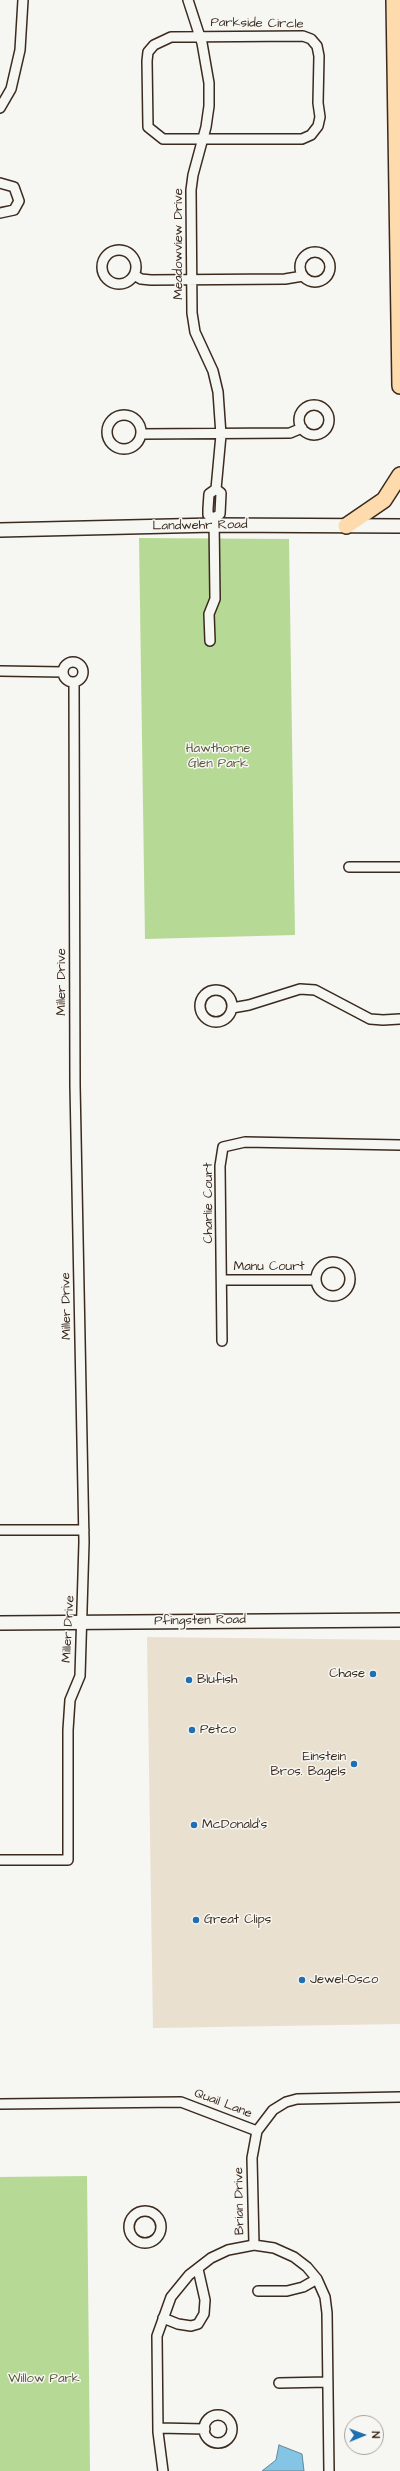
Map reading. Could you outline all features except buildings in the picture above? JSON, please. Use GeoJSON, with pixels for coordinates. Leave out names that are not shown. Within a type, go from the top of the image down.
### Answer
{"type":"FeatureCollection","features":[{"type":"Feature","properties":{"kind":"main road"},"geometry":{"type":"LineString","coordinates":[[394,0],[400,386]]}},
{"type":"Feature","properties":{"kind":"main road"},"geometry":{"type":"LineString","coordinates":[[346,526],[384,500],[400,475]]}},
{"type":"Feature","properties":{"kind":"main road","name":"Landwehr Road"},"geometry":{"type":"LineString","coordinates":[[0,530],[214,522],[400,526]]}},
{"type":"Feature","properties":{"kind":"main road","name":"Pfingsten Road"},"geometry":{"type":"LineString","coordinates":[[0,1623],[400,1620]]}},
{"type":"Feature","properties":{"kind":"street"},"geometry":{"type":"LineString","coordinates":[[0,108],[11,89],[20,50],[23,0]]}},
{"type":"Feature","properties":{"kind":"street","name":"Meadowview Drive"},"geometry":{"type":"LineString","coordinates":[[188,0],[207,62],[209,83],[209,106],[191,190],[192,280],[193,324],[216,381],[221,435],[216,489],[209,494],[208,515],[214,522]]}},
{"type":"Feature","properties":{"kind":"street","name":"Parkside Circle"},"geometry":{"type":"LineString","coordinates":[[171,36],[200,36],[302,36],[311,39],[317,46],[319,56],[318,103],[320,117],[318,126],[311,135],[302,139],[163,139],[148,128],[148,52],[154,45],[171,36]]}},
{"type":"Feature","properties":{"kind":"street"},"geometry":{"type":"LineString","coordinates":[[0,183],[5,183],[14,187],[19,201],[10,212],[0,213]]}},
{"type":"Feature","properties":{"kind":"street"},"geometry":{"type":"LineString","coordinates":[[134,275],[141,279],[151,280],[285,279],[303,276]]}},
{"type":"Feature","properties":{"kind":"street"},"geometry":{"type":"LineString","coordinates":[[141,434],[221,435],[290,433],[302,428]]}},
{"type":"Feature","properties":{"kind":"street"},"geometry":{"type":"LineString","coordinates":[[210,640],[209,614],[215,600],[214,522]]}},
{"type":"Feature","properties":{"kind":"street"},"geometry":{"type":"LineString","coordinates":[[70,662],[79,664],[83,673],[80,679],[74,682],[67,681],[63,672],[64,666],[70,662]]}},
{"type":"Feature","properties":{"kind":"street"},"geometry":{"type":"LineString","coordinates":[[0,671],[63,672]]}},
{"type":"Feature","properties":{"kind":"street","name":"Miller Drive"},"geometry":{"type":"LineString","coordinates":[[0,1860],[68,1860],[68,1730],[70,1700],[80,1676],[83,1622],[84,1530],[75,1077],[74,682]]}},
{"type":"Feature","properties":{"kind":"street"},"geometry":{"type":"LineString","coordinates":[[349,867],[400,867]]}},
{"type":"Feature","properties":{"kind":"street"},"geometry":{"type":"LineString","coordinates":[[232,1008],[249,1005],[300,989],[328,995],[370,1018],[383,1020],[400,1019]]}},
{"type":"Feature","properties":{"kind":"street","name":"Charlie Court"},"geometry":{"type":"LineString","coordinates":[[222,1341],[220,1166],[223,1147],[245,1142],[400,1145]]}},
{"type":"Feature","properties":{"kind":"street","name":"Manu Court"},"geometry":{"type":"LineString","coordinates":[[222,1280],[316,1280]]}},
{"type":"Feature","properties":{"kind":"street"},"geometry":{"type":"LineString","coordinates":[[0,1530],[84,1530]]}},
{"type":"Feature","properties":{"kind":"street","name":"Quail Lane"},"geometry":{"type":"LineString","coordinates":[[0,2104],[181,2102],[257,2131],[274,2110],[286,2102],[297,2099],[400,2097]]}},
{"type":"Feature","properties":{"kind":"street","name":"Brian Drive"},"geometry":{"type":"LineString","coordinates":[[257,2131],[252,2158],[254,2245],[274,2248],[294,2257],[307,2267],[317,2279],[325,2297],[327,2313],[329,2471]]}},
{"type":"Feature","properties":{"kind":"street"},"geometry":{"type":"LineString","coordinates":[[163,2471],[158,2428],[157,2336],[171,2297],[211,2258],[228,2250],[254,2245]]}},
{"type":"Feature","properties":{"kind":"street"},"geometry":{"type":"LineString","coordinates":[[163,2318],[178,2324],[191,2326],[198,2324],[204,2314],[205,2300],[198,2269]]}},
{"type":"Feature","properties":{"kind":"street"},"geometry":{"type":"LineString","coordinates":[[258,2291],[287,2291],[303,2288],[317,2279]]}},
{"type":"Feature","properties":{"kind":"street"},"geometry":{"type":"LineString","coordinates":[[279,2383],[328,2382]]}},
{"type":"Feature","properties":{"kind":"street"},"geometry":{"type":"LineString","coordinates":[[158,2428],[205,2429]]}},
{"type":"Feature","properties":{"kind":"shaded area"},"geometry":{"type":"Polygon","coordinates":[[[147,1637],[400,1640],[400,2024],[153,2028],[147,1637]]]}},
{"type":"Feature","properties":{"kind":"green space","name":"Hawthorne Glen Park"},"geometry":{"type":"Polygon","coordinates":[[[139,538],[289,539],[295,935],[145,939],[139,538]]]}},
{"type":"Feature","properties":{"kind":"green space","name":"Willow Park"},"geometry":{"type":"Polygon","coordinates":[[[87,2176],[90,2471],[0,2471],[0,2177],[87,2176]]]}},
{"type":"Feature","properties":{"kind":"water"},"geometry":{"type":"Polygon","coordinates":[[[279,2445],[302,2454],[304,2471],[262,2471],[276,2460],[279,2445]]]}},
{"type":"Feature","properties":{"kind":"place","name":"Chase"},"geometry":{"type":"Point","coordinates":[373,1674]}},
{"type":"Feature","properties":{"kind":"place","name":"Blufish"},"geometry":{"type":"Point","coordinates":[189,1680]}},
{"type":"Feature","properties":{"kind":"place","name":"Petco"},"geometry":{"type":"Point","coordinates":[192,1730]}},
{"type":"Feature","properties":{"kind":"place","name":"Einstein Bros. Bagels"},"geometry":{"type":"Point","coordinates":[354,1764]}},
{"type":"Feature","properties":{"kind":"place","name":"McDonald's"},"geometry":{"type":"Point","coordinates":[194,1825]}},
{"type":"Feature","properties":{"kind":"place","name":"Great Clips"},"geometry":{"type":"Point","coordinates":[196,1920]}},
{"type":"Feature","properties":{"kind":"place","name":"Jewel-Osco"},"geometry":{"type":"Point","coordinates":[302,1980]}}]}
